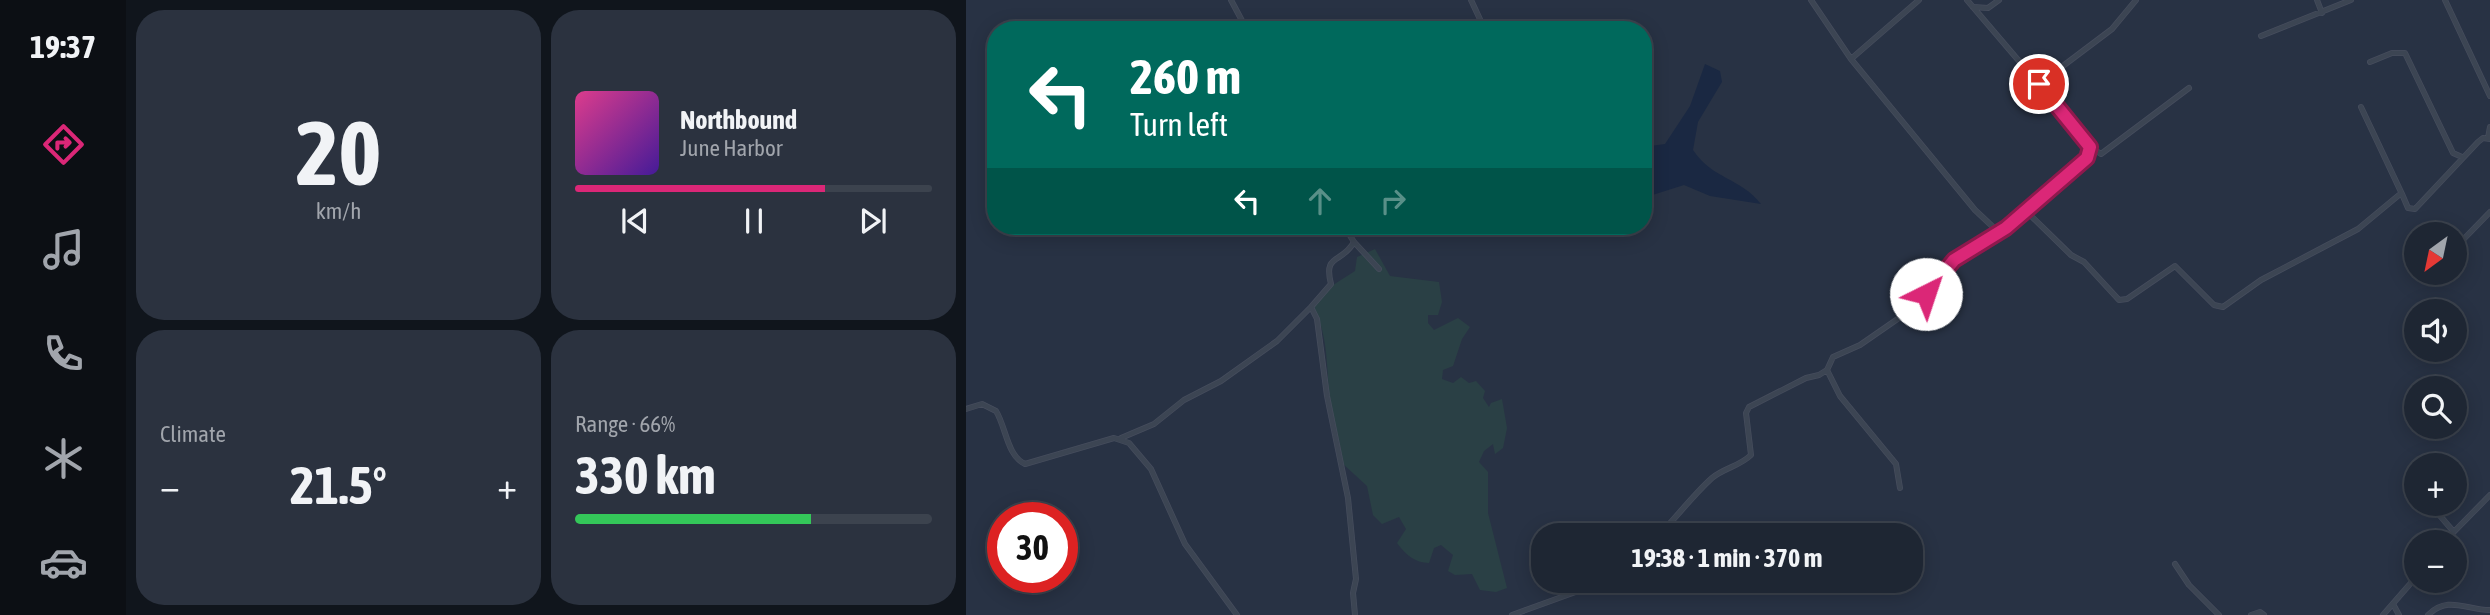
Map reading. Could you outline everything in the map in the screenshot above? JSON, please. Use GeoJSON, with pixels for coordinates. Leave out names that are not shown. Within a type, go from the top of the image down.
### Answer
{"type":"FeatureCollection","features":[{"type":"Feature","properties":{"kind":"street"},"geometry":{"type":"LineString","coordinates":[[1231,0],[1242,21]]}},
{"type":"Feature","properties":{"kind":"street"},"geometry":{"type":"LineString","coordinates":[[1471,0],[1481,21]]}},
{"type":"Feature","properties":{"kind":"street"},"geometry":{"type":"LineString","coordinates":[[1811,0],[1851,60],[1975,210],[1992,226],[1994,233]]}},
{"type":"Feature","properties":{"kind":"street"},"geometry":{"type":"LineString","coordinates":[[1851,60],[1919,0]]}},
{"type":"Feature","properties":{"kind":"street"},"geometry":{"type":"LineString","coordinates":[[1967,0],[2090,147],[2101,154],[2189,88]]}},
{"type":"Feature","properties":{"kind":"street"},"geometry":{"type":"LineString","coordinates":[[1972,7],[1989,8],[1998,0]]}},
{"type":"Feature","properties":{"kind":"street"},"geometry":{"type":"LineString","coordinates":[[2039,84],[2112,29],[2136,0]]}},
{"type":"Feature","properties":{"kind":"street"},"geometry":{"type":"LineString","coordinates":[[2316,0],[2322,13]]}},
{"type":"Feature","properties":{"kind":"street"},"geometry":{"type":"LineString","coordinates":[[2261,36],[2351,0]]}},
{"type":"Feature","properties":{"kind":"street"},"geometry":{"type":"LineString","coordinates":[[2445,0],[2490,96]]}},
{"type":"Feature","properties":{"kind":"street"},"geometry":{"type":"LineString","coordinates":[[2370,62],[2392,53],[2405,53],[2453,153],[2463,157]]}},
{"type":"Feature","properties":{"kind":"street"},"geometry":{"type":"LineString","coordinates":[[2361,107],[2408,208],[2415,209],[2478,142],[2489,139],[2490,127]]}},
{"type":"Feature","properties":{"kind":"street"},"geometry":{"type":"LineString","coordinates":[[1672,523],[1680,516],[1689,500],[1714,476],[1751,455],[1746,414],[1749,407],[1827,369],[1833,357],[1860,345],[1912,309],[1928,288],[1940,281],[1954,260],[2006,228],[2026,211],[2032,202],[2081,166],[2090,147]]}},
{"type":"Feature","properties":{"kind":"street"},"geometry":{"type":"LineString","coordinates":[[2026,211],[2071,255],[2084,262],[2119,300],[2127,299],[2175,266],[2214,305],[2222,307],[2261,280],[2357,229],[2402,194]]}},
{"type":"Feature","properties":{"kind":"street"},"geometry":{"type":"LineString","coordinates":[[2468,235],[2490,212]]}},
{"type":"Feature","properties":{"kind":"street"},"geometry":{"type":"LineString","coordinates":[[1350,235],[1379,269]]}},
{"type":"Feature","properties":{"kind":"street"},"geometry":{"type":"LineString","coordinates":[[966,409],[982,404],[996,411],[1013,452],[1018,461],[1025,464],[1121,438],[1154,424],[1184,400],[1221,381],[1277,341],[1332,284],[1327,270],[1331,262],[1349,252],[1354,242]]}},
{"type":"Feature","properties":{"kind":"street"},"geometry":{"type":"LineString","coordinates":[[1311,307],[1317,319],[1327,396],[1348,498],[1356,579],[1353,593],[1355,615]]}},
{"type":"Feature","properties":{"kind":"street"},"geometry":{"type":"LineString","coordinates":[[1827,369],[1840,396],[1896,464],[1900,488]]}},
{"type":"Feature","properties":{"kind":"street"},"geometry":{"type":"LineString","coordinates":[[1121,438],[1143,456],[1179,534],[1237,615]]}},
{"type":"Feature","properties":{"kind":"street"},"geometry":{"type":"LineString","coordinates":[[2454,530],[2490,495]]}},
{"type":"Feature","properties":{"kind":"street"},"geometry":{"type":"LineString","coordinates":[[2440,516],[2452,530]]}},
{"type":"Feature","properties":{"kind":"street"},"geometry":{"type":"LineString","coordinates":[[2175,564],[2189,585],[2219,615]]}},
{"type":"Feature","properties":{"kind":"street"},"geometry":{"type":"LineString","coordinates":[[2383,615],[2404,591]]}},
{"type":"Feature","properties":{"kind":"street"},"geometry":{"type":"LineString","coordinates":[[1511,615],[1572,593]]}},
{"type":"Feature","properties":{"kind":"street"},"geometry":{"type":"LineString","coordinates":[[2428,615],[2437,606],[2456,603],[2490,610]]}},
{"type":"Feature","properties":{"kind":"street"},"geometry":{"type":"LineString","coordinates":[[2393,604],[2399,615]]}},
{"type":"Feature","properties":{"kind":"street"},"geometry":{"type":"LineString","coordinates":[[2251,615],[2260,612],[2264,615]]}},
{"type":"Feature","properties":{"kind":"green space"},"geometry":{"type":"Polygon","coordinates":[[[1375,249],[1390,276],[1439,282],[1442,302],[1438,315],[1428,315],[1428,323],[1434,330],[1458,318],[1470,327],[1462,339],[1453,366],[1443,370],[1442,379],[1453,383],[1461,377],[1469,383],[1476,381],[1485,391],[1483,398],[1489,407],[1491,403],[1502,399],[1507,428],[1503,448],[1495,454],[1493,444],[1484,451],[1479,462],[1488,472],[1488,513],[1507,588],[1496,592],[1480,590],[1472,574],[1455,575],[1448,571],[1453,555],[1441,545],[1434,548],[1429,563],[1419,561],[1403,551],[1397,543],[1406,529],[1399,517],[1382,524],[1373,515],[1367,486],[1342,463],[1331,410],[1325,343],[1313,308],[1330,287],[1355,271],[1357,257],[1375,249]]]}},
{"type":"Feature","properties":{"kind":"water"},"geometry":{"type":"Polygon","coordinates":[[[1705,64],[1720,71],[1722,82],[1698,122],[1693,150],[1709,167],[1745,189],[1761,204],[1710,196],[1684,185],[1652,195],[1652,146],[1665,144],[1690,106],[1705,64]]]}},
{"type":"Feature","properties":{"kind":"route"},"geometry":{"type":"LineString","coordinates":[[1926,294],[1928,288],[1940,281],[1954,260],[2006,228],[2026,211],[2032,202],[2062,182],[2087,158],[2090,147],[2039,84]]}}]}
